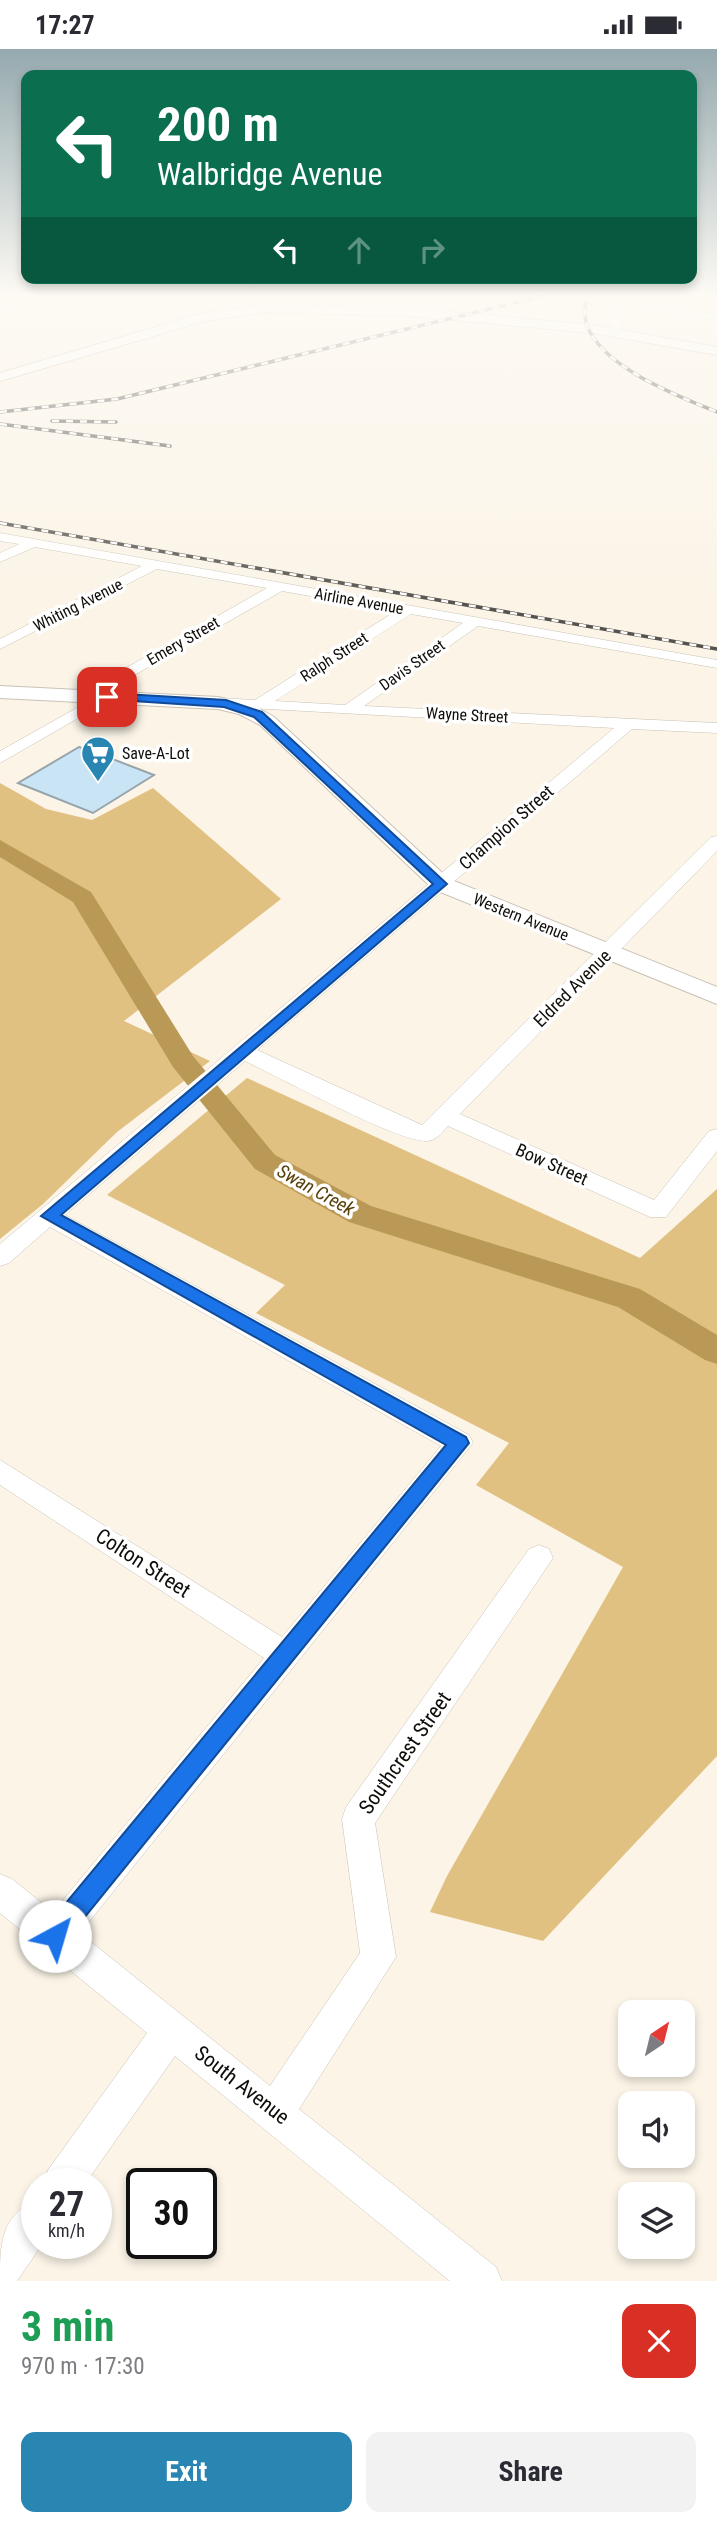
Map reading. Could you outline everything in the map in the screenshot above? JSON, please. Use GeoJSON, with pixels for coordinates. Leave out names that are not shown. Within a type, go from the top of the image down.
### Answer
{"type":"FeatureCollection","features":[{"type":"Feature","properties":{"kind":"main road","name":"Western Avenue"},"geometry":{"type":"LineString","coordinates":[[0,692],[240,706],[262,718],[440,884],[717,996]]}},
{"type":"Feature","properties":{"kind":"street","name":"Airline Avenue"},"geometry":{"type":"LineString","coordinates":[[0,537],[717,664]]}},
{"type":"Feature","properties":{"kind":"street"},"geometry":{"type":"LineString","coordinates":[[0,558],[33,543]]}},
{"type":"Feature","properties":{"kind":"street","name":"Whiting Avenue"},"geometry":{"type":"LineString","coordinates":[[0,645],[156,564]]}},
{"type":"Feature","properties":{"kind":"street","name":"Emery Street"},"geometry":{"type":"LineString","coordinates":[[0,758],[97,696],[279,587]]}},
{"type":"Feature","properties":{"kind":"street","name":"Ralph Street"},"geometry":{"type":"LineString","coordinates":[[260,704],[409,609]]}},
{"type":"Feature","properties":{"kind":"street","name":"Davis Street"},"geometry":{"type":"LineString","coordinates":[[349,709],[476,621]]}},
{"type":"Feature","properties":{"kind":"street","name":"Wayne Street"},"geometry":{"type":"LineString","coordinates":[[218,703],[717,728]]}},
{"type":"Feature","properties":{"kind":"street","name":"Champion Street"},"geometry":{"type":"LineString","coordinates":[[0,1257],[628,724]]}},
{"type":"Feature","properties":{"kind":"street","name":"Eldred Avenue"},"geometry":{"type":"LineString","coordinates":[[235,1058],[406,1129],[427,1134],[717,841]]}},
{"type":"Feature","properties":{"kind":"street","name":"Bow Street"},"geometry":{"type":"LineString","coordinates":[[446,1116],[658,1211],[717,1136]]}},
{"type":"Feature","properties":{"kind":"street"},"geometry":{"type":"LineString","coordinates":[[49,1216],[459,1443],[55,1936]]}},
{"type":"Feature","properties":{"kind":"street","name":"Colton Street"},"geometry":{"type":"LineString","coordinates":[[0,1471],[286,1656]]}},
{"type":"Feature","properties":{"kind":"street","name":"Southcrest Street"},"geometry":{"type":"LineString","coordinates":[[275,2111],[378,1957],[358,1819],[539,1558]]}},
{"type":"Feature","properties":{"kind":"street","name":"South Avenue"},"geometry":{"type":"LineString","coordinates":[[0,1891],[482,2281]]}},
{"type":"Feature","properties":{"kind":"street"},"geometry":{"type":"LineString","coordinates":[[74,2168],[172,2031]]}},
{"type":"Feature","properties":{"kind":"street"},"geometry":{"type":"LineString","coordinates":[[0,2271],[21,2241]]}},
{"type":"Feature","properties":{"kind":"shaded area"},"geometry":{"type":"Polygon","coordinates":[[[0,783],[46,809],[92,820],[153,788],[281,899],[124,1021],[210,1061],[117,1132],[43,1204],[0,1239],[0,783]]]}},
{"type":"Feature","properties":{"kind":"shaded area"},"geometry":{"type":"Polygon","coordinates":[[[247,1078],[640,1258],[717,1189],[717,1756],[543,1941],[430,1912],[447,1876],[623,1567],[476,1485],[509,1443],[256,1313],[285,1285],[107,1195],[247,1078]]]}},
{"type":"Feature","properties":{"kind":"building","name":"Save-A-Lot"},"geometry":{"type":"Polygon","coordinates":[[[79,747],[154,775],[93,813],[18,783],[79,747]]]}},
{"type":"Feature","properties":{"kind":"waterway","name":"Swan Creek"},"geometry":{"type":"LineString","coordinates":[[0,847],[82,897],[183,1061],[265,1162],[360,1214],[629,1298],[717,1351]]}},
{"type":"Feature","properties":{"kind":"railway"},"geometry":{"type":"LineString","coordinates":[[0,412],[116,399]]}},
{"type":"Feature","properties":{"kind":"railway"},"geometry":{"type":"LineString","coordinates":[[686,399],[717,412]]}},
{"type":"Feature","properties":{"kind":"railway"},"geometry":{"type":"LineString","coordinates":[[52,421],[116,422]]}},
{"type":"Feature","properties":{"kind":"railway"},"geometry":{"type":"LineString","coordinates":[[0,424],[170,446]]}},
{"type":"Feature","properties":{"kind":"railway"},"geometry":{"type":"LineString","coordinates":[[0,523],[717,649]]}},
{"type":"Feature","properties":{"kind":"place","name":"Save-A-Lot"},"geometry":{"type":"Point","coordinates":[98,783]}},
{"type":"Feature","properties":{"kind":"route"},"geometry":{"type":"LineString","coordinates":[[55,1936],[459,1443],[49,1216],[440,884],[258,714],[226,703],[107,697]]}}]}
